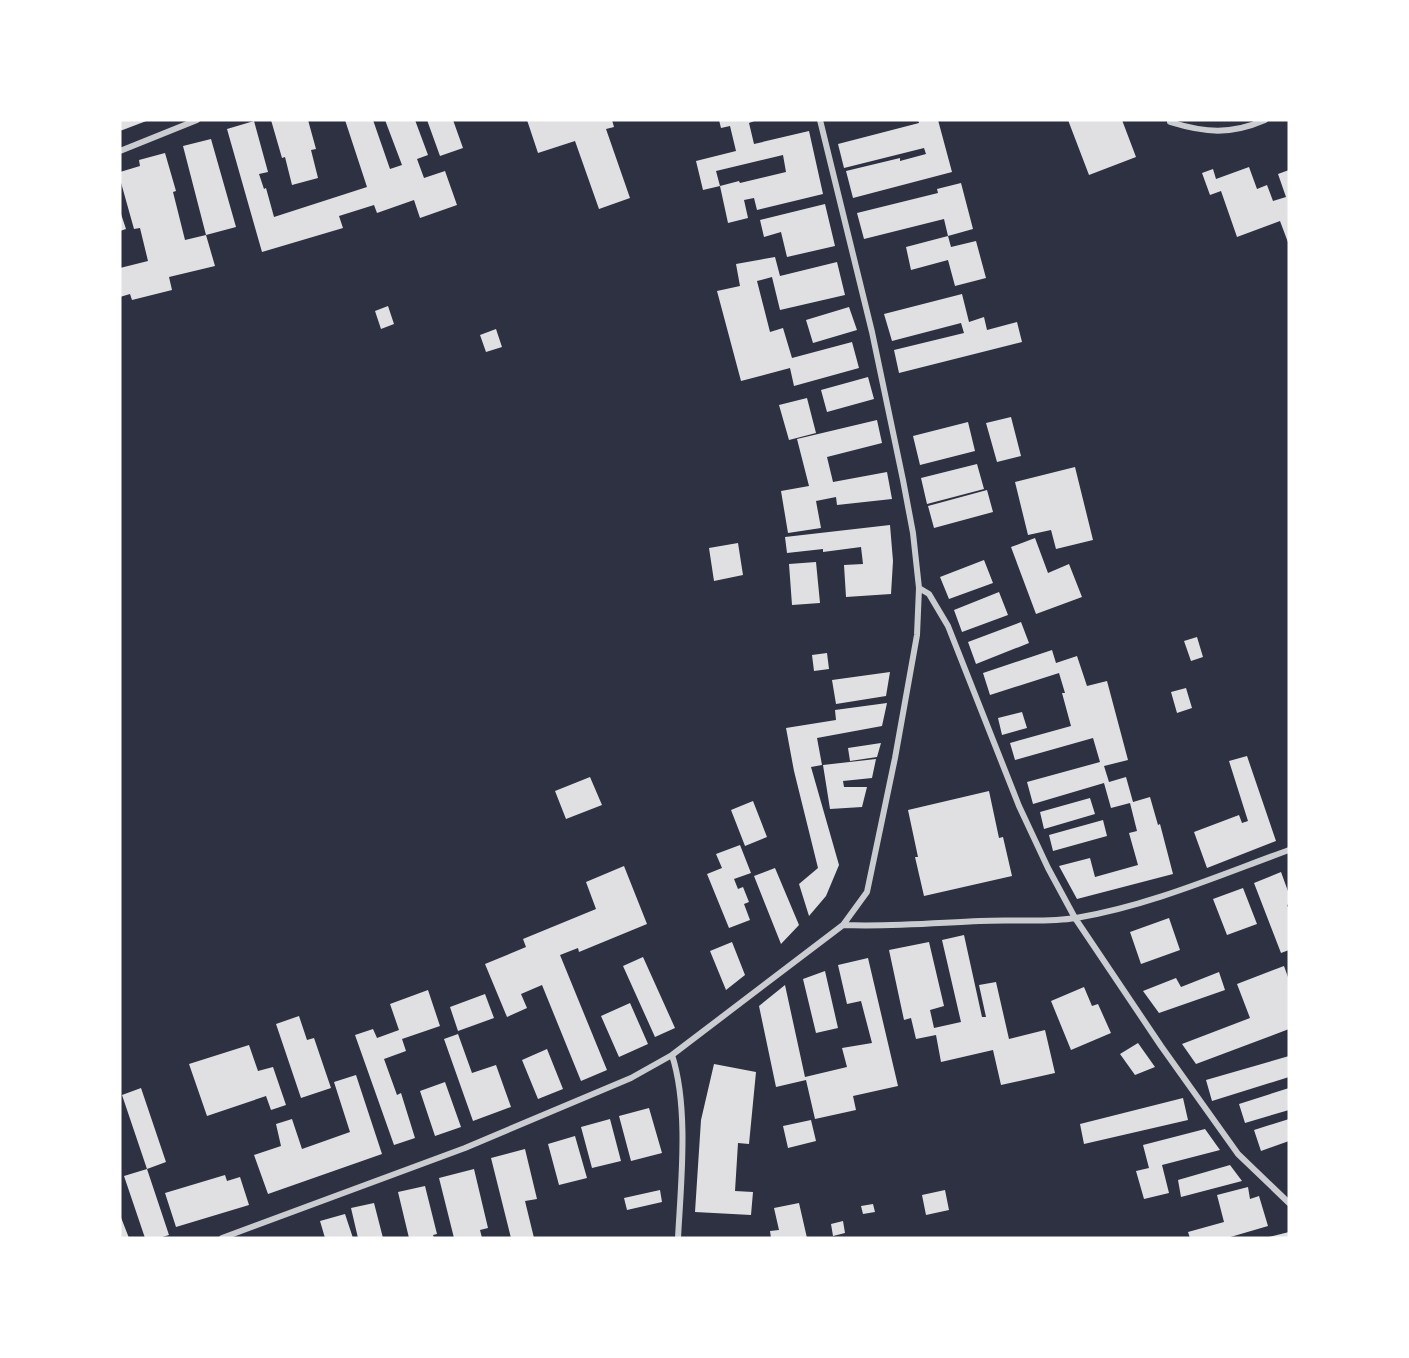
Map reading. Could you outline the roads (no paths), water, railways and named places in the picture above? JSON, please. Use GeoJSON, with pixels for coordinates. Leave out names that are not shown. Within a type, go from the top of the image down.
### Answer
{"type":"FeatureCollection","features":[{"type":"Feature","properties":{"kind":"street"},"geometry":{"type":"LineString","coordinates":[[120,151],[197,120]]}},
{"type":"Feature","properties":{"kind":"street"},"geometry":{"type":"LineString","coordinates":[[222,1238],[465,1148],[631,1078],[672,1055],[843,925],[867,892],[895,758],[917,635],[919,588],[913,532],[877,355],[820,120]]}},
{"type":"Feature","properties":{"kind":"street"},"geometry":{"type":"LineString","coordinates":[[1170,122],[1196,130],[1214,132],[1242,129],[1266,120]]}},
{"type":"Feature","properties":{"kind":"street"},"geometry":{"type":"LineString","coordinates":[[919,588],[928,594],[948,626],[1020,806],[1048,868],[1075,918],[1154,1036],[1238,1154],[1289,1203]]}},
{"type":"Feature","properties":{"kind":"street"},"geometry":{"type":"LineString","coordinates":[[843,925],[911,926],[1075,918],[1170,893],[1289,850]]}},
{"type":"Feature","properties":{"kind":"street"},"geometry":{"type":"LineString","coordinates":[[672,1055],[682,1093],[678,1238]]}}]}
